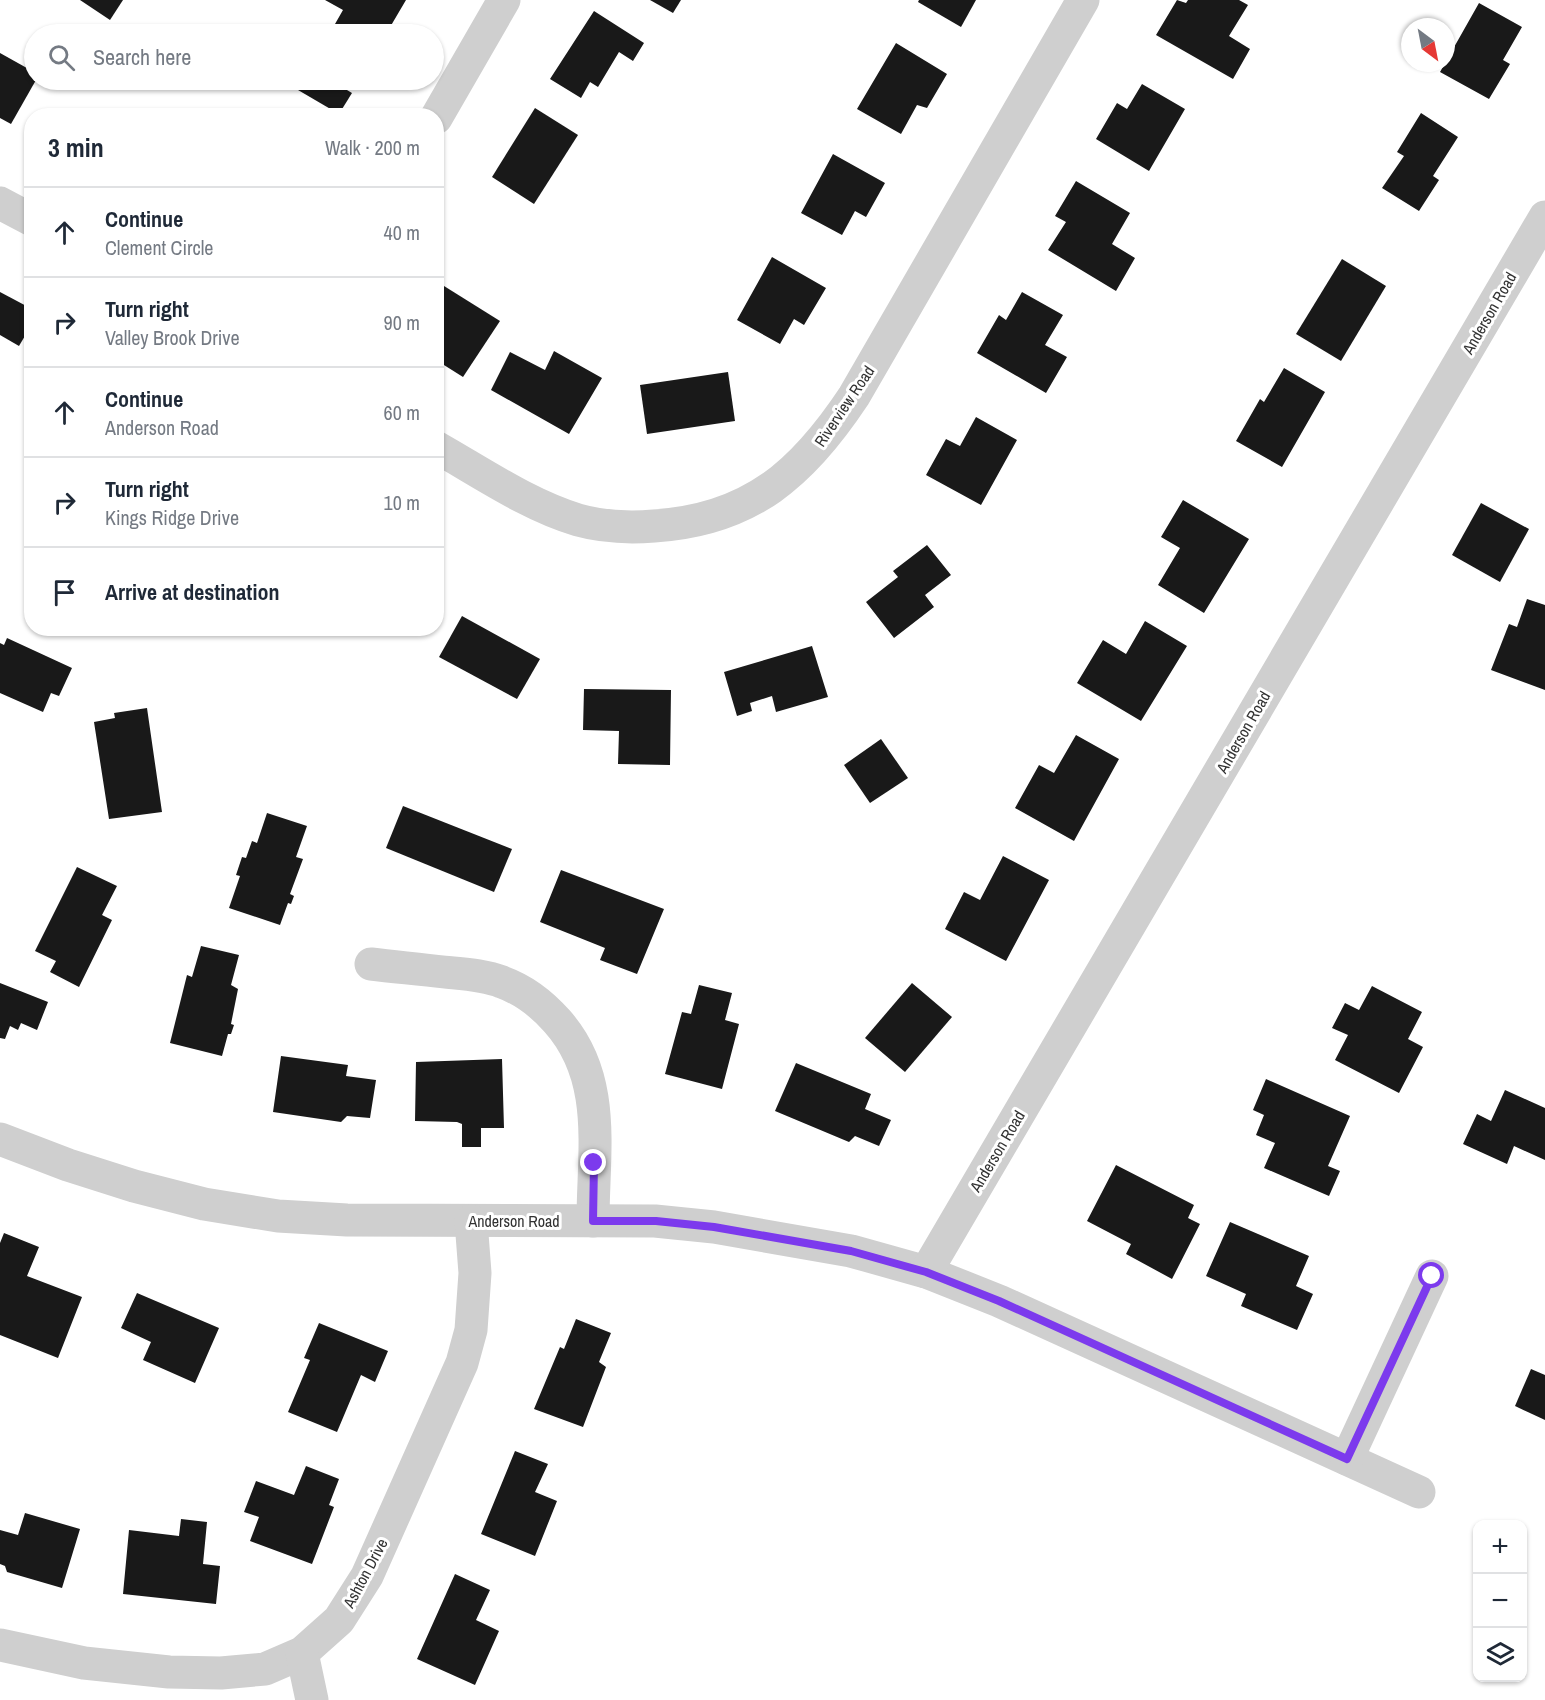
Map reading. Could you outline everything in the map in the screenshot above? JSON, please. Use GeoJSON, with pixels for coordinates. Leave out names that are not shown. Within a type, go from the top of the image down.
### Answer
{"type":"FeatureCollection","features":[{"type":"Feature","properties":{"kind":"street"},"geometry":{"type":"LineString","coordinates":[[442,108],[504,0]]}},
{"type":"Feature","properties":{"kind":"street","name":"Riverview Road"},"geometry":{"type":"LineString","coordinates":[[444,452],[553,511],[578,520],[606,525],[636,528],[697,521],[746,504],[770,489],[816,449],[854,396],[1083,0]]}},
{"type":"Feature","properties":{"kind":"street"},"geometry":{"type":"LineString","coordinates":[[0,203],[24,216]]}},
{"type":"Feature","properties":{"kind":"street","name":"Anderson Road"},"geometry":{"type":"LineString","coordinates":[[0,1139],[68,1165],[134,1186],[204,1204],[278,1216],[347,1220],[656,1221],[714,1227],[851,1251],[926,1272],[1542,229]]}},
{"type":"Feature","properties":{"kind":"street"},"geometry":{"type":"LineString","coordinates":[[371,964],[470,975],[501,981],[526,993],[546,1009],[566,1031],[581,1055],[591,1083],[594,1110],[593,1221]]}},
{"type":"Feature","properties":{"kind":"street","name":"Ashton Drive"},"geometry":{"type":"LineString","coordinates":[[0,1645],[84,1663],[169,1672],[221,1673],[265,1669],[302,1653],[339,1620],[367,1576],[462,1363],[471,1330],[475,1274],[471,1221]]}},
{"type":"Feature","properties":{"kind":"street"},"geometry":{"type":"LineString","coordinates":[[926,1272],[999,1301],[1419,1492]]}},
{"type":"Feature","properties":{"kind":"street"},"geometry":{"type":"LineString","coordinates":[[1347,1459],[1432,1276]]}},
{"type":"Feature","properties":{"kind":"street"},"geometry":{"type":"LineString","coordinates":[[302,1653],[312,1700]]}},
{"type":"Feature","properties":{"kind":"building"},"geometry":{"type":"Polygon","coordinates":[[[80,0],[123,0],[110,20],[80,0]]]}},
{"type":"Feature","properties":{"kind":"building"},"geometry":{"type":"Polygon","coordinates":[[[325,0],[406,0],[392,24],[335,24],[343,10],[325,0]]]}},
{"type":"Feature","properties":{"kind":"building"},"geometry":{"type":"Polygon","coordinates":[[[650,0],[681,0],[673,13],[650,0]]]}},
{"type":"Feature","properties":{"kind":"building"},"geometry":{"type":"Polygon","coordinates":[[[919,0],[976,0],[961,27],[918,2],[919,0]]]}},
{"type":"Feature","properties":{"kind":"building"},"geometry":{"type":"Polygon","coordinates":[[[1177,0],[1186,3],[1188,0],[1239,0],[1248,5],[1229,36],[1250,49],[1233,79],[1156,35],[1177,0]]]}},
{"type":"Feature","properties":{"kind":"building"},"geometry":{"type":"Polygon","coordinates":[[[1479,3],[1522,27],[1503,60],[1510,64],[1489,99],[1440,72],[1455,72],[1455,45],[1479,3]]]}},
{"type":"Feature","properties":{"kind":"building"},"geometry":{"type":"Polygon","coordinates":[[[594,11],[644,43],[633,61],[619,52],[598,87],[590,82],[581,98],[550,79],[594,11]]]}},
{"type":"Feature","properties":{"kind":"building"},"geometry":{"type":"Polygon","coordinates":[[[896,43],[947,74],[927,108],[917,105],[901,134],[857,109],[896,43]]]}},
{"type":"Feature","properties":{"kind":"building"},"geometry":{"type":"Polygon","coordinates":[[[0,53],[24,66],[24,90],[30,90],[11,124],[0,118],[0,53]]]}},
{"type":"Feature","properties":{"kind":"building"},"geometry":{"type":"Polygon","coordinates":[[[1142,84],[1185,109],[1149,171],[1096,139],[1117,103],[1127,109],[1142,84]]]}},
{"type":"Feature","properties":{"kind":"building"},"geometry":{"type":"Polygon","coordinates":[[[298,90],[347,90],[352,93],[343,108],[329,108],[298,90]]]}},
{"type":"Feature","properties":{"kind":"building"},"geometry":{"type":"Polygon","coordinates":[[[535,108],[578,135],[534,204],[492,177],[535,108]]]}},
{"type":"Feature","properties":{"kind":"building"},"geometry":{"type":"Polygon","coordinates":[[[1421,113],[1458,137],[1433,176],[1439,180],[1419,211],[1382,188],[1404,156],[1397,152],[1421,113]]]}},
{"type":"Feature","properties":{"kind":"building"},"geometry":{"type":"Polygon","coordinates":[[[833,154],[885,183],[866,217],[855,211],[842,235],[801,213],[833,154]]]}},
{"type":"Feature","properties":{"kind":"building"},"geometry":{"type":"Polygon","coordinates":[[[1076,181],[1130,213],[1112,244],[1135,258],[1116,291],[1048,250],[1066,222],[1055,216],[1076,181]]]}},
{"type":"Feature","properties":{"kind":"building"},"geometry":{"type":"Polygon","coordinates":[[[772,257],[826,288],[804,325],[794,319],[780,344],[737,320],[772,257]]]}},
{"type":"Feature","properties":{"kind":"building"},"geometry":{"type":"Polygon","coordinates":[[[1342,259],[1386,286],[1341,361],[1296,334],[1342,259]]]}},
{"type":"Feature","properties":{"kind":"building"},"geometry":{"type":"Polygon","coordinates":[[[444,286],[500,321],[463,377],[444,365],[444,286]]]}},
{"type":"Feature","properties":{"kind":"building"},"geometry":{"type":"Polygon","coordinates":[[[0,292],[24,305],[24,338],[19,346],[0,335],[0,292]]]}},
{"type":"Feature","properties":{"kind":"building"},"geometry":{"type":"Polygon","coordinates":[[[1022,292],[1063,315],[1045,345],[1067,357],[1046,393],[977,353],[999,315],[1006,320],[1022,292]]]}},
{"type":"Feature","properties":{"kind":"building"},"geometry":{"type":"Polygon","coordinates":[[[554,351],[602,378],[569,434],[491,390],[510,352],[545,370],[554,351]]]}},
{"type":"Feature","properties":{"kind":"building"},"geometry":{"type":"Polygon","coordinates":[[[1284,368],[1325,392],[1282,467],[1236,441],[1260,399],[1264,402],[1284,368]]]}},
{"type":"Feature","properties":{"kind":"building"},"geometry":{"type":"Polygon","coordinates":[[[728,372],[735,421],[647,434],[640,385],[728,372]]]}},
{"type":"Feature","properties":{"kind":"building"},"geometry":{"type":"Polygon","coordinates":[[[976,417],[1017,440],[981,505],[926,475],[946,439],[960,446],[976,417]]]}},
{"type":"Feature","properties":{"kind":"building"},"geometry":{"type":"Polygon","coordinates":[[[1183,500],[1249,539],[1204,613],[1158,585],[1180,548],[1161,537],[1183,500]]]}},
{"type":"Feature","properties":{"kind":"building"},"geometry":{"type":"Polygon","coordinates":[[[1481,503],[1529,529],[1500,582],[1452,555],[1481,503]]]}},
{"type":"Feature","properties":{"kind":"building"},"geometry":{"type":"Polygon","coordinates":[[[927,545],[951,575],[925,595],[934,607],[894,638],[866,602],[898,577],[893,571],[927,545]]]}},
{"type":"Feature","properties":{"kind":"building"},"geometry":{"type":"Polygon","coordinates":[[[1527,599],[1545,605],[1545,690],[1491,670],[1509,624],[1517,627],[1527,599]]]}},
{"type":"Feature","properties":{"kind":"building"},"geometry":{"type":"Polygon","coordinates":[[[462,616],[540,659],[517,699],[439,657],[462,616]]]}},
{"type":"Feature","properties":{"kind":"building"},"geometry":{"type":"Polygon","coordinates":[[[1145,621],[1187,646],[1141,721],[1077,683],[1103,640],[1126,654],[1145,621]]]}},
{"type":"Feature","properties":{"kind":"building"},"geometry":{"type":"Polygon","coordinates":[[[7,638],[72,668],[59,696],[51,693],[43,712],[0,693],[0,643],[4,645],[7,638]]]}},
{"type":"Feature","properties":{"kind":"building"},"geometry":{"type":"Polygon","coordinates":[[[812,646],[828,697],[776,712],[772,696],[750,703],[752,711],[737,716],[724,672],[812,646]]]}},
{"type":"Feature","properties":{"kind":"building"},"geometry":{"type":"Polygon","coordinates":[[[584,689],[671,690],[670,765],[618,764],[619,731],[583,730],[584,689]]]}},
{"type":"Feature","properties":{"kind":"building"},"geometry":{"type":"Polygon","coordinates":[[[147,708],[162,812],[109,819],[94,722],[115,718],[114,713],[147,708]]]}},
{"type":"Feature","properties":{"kind":"building"},"geometry":{"type":"Polygon","coordinates":[[[1076,735],[1119,759],[1074,841],[1015,808],[1039,765],[1054,773],[1076,735]]]}},
{"type":"Feature","properties":{"kind":"building"},"geometry":{"type":"Polygon","coordinates":[[[881,739],[908,778],[870,803],[844,765],[881,739]]]}},
{"type":"Feature","properties":{"kind":"building"},"geometry":{"type":"Polygon","coordinates":[[[403,806],[512,849],[494,892],[386,848],[403,806]]]}},
{"type":"Feature","properties":{"kind":"building"},"geometry":{"type":"Polygon","coordinates":[[[267,813],[307,826],[296,857],[303,859],[290,894],[294,896],[291,904],[288,903],[280,925],[229,908],[240,876],[236,875],[242,857],[246,858],[252,841],[257,843],[267,813]]]}},
{"type":"Feature","properties":{"kind":"building"},"geometry":{"type":"Polygon","coordinates":[[[1003,856],[1049,880],[1006,961],[945,929],[964,892],[980,900],[1003,856]]]}},
{"type":"Feature","properties":{"kind":"building"},"geometry":{"type":"Polygon","coordinates":[[[77,867],[117,886],[102,915],[112,920],[79,987],[50,972],[56,961],[35,951],[77,867]]]}},
{"type":"Feature","properties":{"kind":"building"},"geometry":{"type":"Polygon","coordinates":[[[561,870],[664,909],[637,974],[600,960],[605,948],[540,922],[561,870]]]}},
{"type":"Feature","properties":{"kind":"building"},"geometry":{"type":"Polygon","coordinates":[[[201,946],[239,955],[231,985],[238,989],[231,1024],[234,1025],[231,1034],[228,1034],[222,1056],[170,1043],[187,975],[192,977],[201,946]]]}},
{"type":"Feature","properties":{"kind":"building"},"geometry":{"type":"Polygon","coordinates":[[[0,983],[48,1002],[37,1030],[21,1023],[18,1030],[10,1026],[5,1039],[0,1038],[0,983]]]}},
{"type":"Feature","properties":{"kind":"building"},"geometry":{"type":"Polygon","coordinates":[[[912,983],[952,1017],[905,1072],[865,1038],[912,983]]]}},
{"type":"Feature","properties":{"kind":"building"},"geometry":{"type":"Polygon","coordinates":[[[699,985],[732,993],[725,1020],[739,1024],[722,1089],[665,1074],[682,1012],[691,1014],[699,985]]]}},
{"type":"Feature","properties":{"kind":"building"},"geometry":{"type":"Polygon","coordinates":[[[1372,986],[1422,1012],[1408,1039],[1423,1047],[1399,1093],[1335,1060],[1348,1035],[1332,1028],[1345,1003],[1359,1010],[1372,986]]]}},
{"type":"Feature","properties":{"kind":"building"},"geometry":{"type":"Polygon","coordinates":[[[281,1056],[348,1065],[346,1076],[376,1080],[370,1118],[347,1116],[341,1122],[273,1112],[281,1056]]]}},
{"type":"Feature","properties":{"kind":"building"},"geometry":{"type":"Polygon","coordinates":[[[502,1059],[504,1128],[481,1128],[481,1147],[462,1147],[462,1124],[457,1122],[415,1121],[416,1062],[502,1059]]]}},
{"type":"Feature","properties":{"kind":"building"},"geometry":{"type":"Polygon","coordinates":[[[796,1063],[871,1094],[865,1109],[891,1120],[879,1146],[855,1136],[849,1142],[775,1111],[796,1063]]]}},
{"type":"Feature","properties":{"kind":"building"},"geometry":{"type":"Polygon","coordinates":[[[1266,1079],[1350,1116],[1328,1166],[1340,1171],[1329,1196],[1264,1168],[1275,1143],[1256,1135],[1264,1115],[1253,1110],[1266,1079]]]}},
{"type":"Feature","properties":{"kind":"building"},"geometry":{"type":"Polygon","coordinates":[[[1505,1090],[1545,1108],[1545,1160],[1514,1146],[1507,1164],[1463,1144],[1477,1114],[1491,1121],[1505,1090]]]}},
{"type":"Feature","properties":{"kind":"building"},"geometry":{"type":"Polygon","coordinates":[[[1116,1165],[1194,1205],[1188,1218],[1200,1224],[1172,1279],[1126,1254],[1131,1244],[1087,1221],[1116,1165]]]}},
{"type":"Feature","properties":{"kind":"building"},"geometry":{"type":"Polygon","coordinates":[[[1230,1222],[1309,1256],[1296,1286],[1313,1294],[1297,1330],[1241,1306],[1246,1294],[1206,1276],[1230,1222]]]}},
{"type":"Feature","properties":{"kind":"building"},"geometry":{"type":"Polygon","coordinates":[[[4,1233],[39,1247],[27,1276],[82,1297],[58,1358],[0,1335],[0,1243],[4,1233]]]}},
{"type":"Feature","properties":{"kind":"building"},"geometry":{"type":"Polygon","coordinates":[[[137,1293],[219,1328],[195,1383],[143,1360],[151,1342],[121,1328],[137,1293]]]}},
{"type":"Feature","properties":{"kind":"building"},"geometry":{"type":"Polygon","coordinates":[[[576,1319],[611,1333],[599,1362],[606,1367],[583,1427],[534,1409],[560,1347],[564,1349],[576,1319]]]}},
{"type":"Feature","properties":{"kind":"building"},"geometry":{"type":"Polygon","coordinates":[[[319,1323],[388,1351],[375,1382],[361,1375],[337,1432],[288,1412],[310,1360],[304,1358],[319,1323]]]}},
{"type":"Feature","properties":{"kind":"building"},"geometry":{"type":"Polygon","coordinates":[[[1531,1369],[1545,1375],[1545,1420],[1515,1406],[1531,1369]]]}},
{"type":"Feature","properties":{"kind":"building"},"geometry":{"type":"Polygon","coordinates":[[[515,1451],[548,1464],[535,1492],[557,1501],[535,1556],[481,1534],[515,1451]]]}},
{"type":"Feature","properties":{"kind":"building"},"geometry":{"type":"Polygon","coordinates":[[[306,1466],[339,1479],[329,1505],[334,1507],[312,1564],[250,1541],[259,1517],[244,1512],[256,1481],[294,1495],[306,1466]]]}},
{"type":"Feature","properties":{"kind":"building"},"geometry":{"type":"Polygon","coordinates":[[[25,1513],[80,1529],[62,1588],[7,1572],[5,1566],[0,1564],[0,1530],[18,1535],[25,1513]]]}},
{"type":"Feature","properties":{"kind":"building"},"geometry":{"type":"Polygon","coordinates":[[[181,1519],[207,1522],[203,1564],[220,1566],[216,1604],[123,1594],[129,1530],[179,1536],[181,1519]]]}},
{"type":"Feature","properties":{"kind":"building"},"geometry":{"type":"Polygon","coordinates":[[[455,1574],[490,1590],[476,1620],[499,1631],[475,1685],[417,1659],[455,1574]]]}},
{"type":"Feature","properties":{"kind":"route"},"geometry":{"type":"LineString","coordinates":[[594,1163],[593,1221],[656,1221],[714,1227],[851,1251],[926,1272],[999,1301],[1347,1459],[1432,1276]]}}]}
